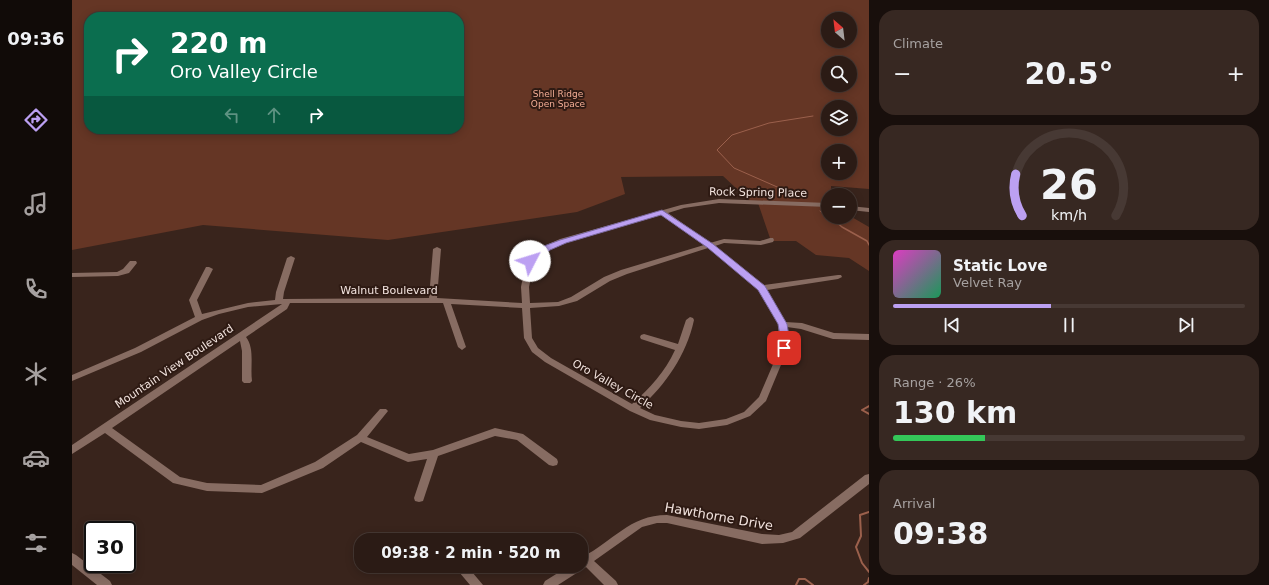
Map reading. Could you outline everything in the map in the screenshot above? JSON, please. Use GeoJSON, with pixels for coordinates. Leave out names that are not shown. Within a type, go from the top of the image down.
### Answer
{"type":"FeatureCollection","features":[{"type":"Feature","properties":{"kind":"street","name":"Rock Spring Place"},"geometry":{"type":"LineString","coordinates":[[530,261],[547,248],[563,242],[662,212],[699,203],[720,201],[821,205]]}},
{"type":"Feature","properties":{"kind":"street"},"geometry":{"type":"LineString","coordinates":[[857,209],[869,210]]}},
{"type":"Feature","properties":{"kind":"street","name":"Oro Valley Circle"},"geometry":{"type":"LineString","coordinates":[[530,261],[525,287],[528,338],[535,350],[548,360],[633,409],[653,418],[699,426],[727,422],[747,414],[763,399],[784,348],[782,324],[762,288],[710,246],[662,212]]}},
{"type":"Feature","properties":{"kind":"street","name":"Walnut Boulevard"},"geometry":{"type":"LineString","coordinates":[[72,378],[138,350],[199,318],[237,307],[283,301],[433,300],[527,306],[559,304],[574,299],[607,279],[624,272],[724,241],[761,243],[770,240]]}},
{"type":"Feature","properties":{"kind":"street"},"geometry":{"type":"LineString","coordinates":[[433,300],[437,249]]}},
{"type":"Feature","properties":{"kind":"street"},"geometry":{"type":"LineString","coordinates":[[283,301],[280,292],[290,258]]}},
{"type":"Feature","properties":{"kind":"street"},"geometry":{"type":"LineString","coordinates":[[72,275],[118,274],[126,271],[133,263]]}},
{"type":"Feature","properties":{"kind":"street"},"geometry":{"type":"LineString","coordinates":[[199,318],[193,300],[209,269]]}},
{"type":"Feature","properties":{"kind":"street"},"geometry":{"type":"LineString","coordinates":[[762,288],[838,277]]}},
{"type":"Feature","properties":{"kind":"street","name":"Mountain View Boulevard"},"geometry":{"type":"LineString","coordinates":[[72,450],[284,307],[283,301]]}},
{"type":"Feature","properties":{"kind":"street"},"geometry":{"type":"LineString","coordinates":[[446,301],[462,347]]}},
{"type":"Feature","properties":{"kind":"street"},"geometry":{"type":"LineString","coordinates":[[633,409],[668,372],[688,330],[690,320]]}},
{"type":"Feature","properties":{"kind":"street"},"geometry":{"type":"LineString","coordinates":[[782,324],[802,326],[833,336],[869,337]]}},
{"type":"Feature","properties":{"kind":"street"},"geometry":{"type":"LineString","coordinates":[[241,336],[246,347],[247,381]]}},
{"type":"Feature","properties":{"kind":"street"},"geometry":{"type":"LineString","coordinates":[[644,337],[680,348]]}},
{"type":"Feature","properties":{"kind":"street"},"geometry":{"type":"LineString","coordinates":[[105,428],[177,480],[207,487],[262,489],[319,465],[360,438],[383,411]]}},
{"type":"Feature","properties":{"kind":"street"},"geometry":{"type":"LineString","coordinates":[[360,438],[408,458],[434,454],[495,432],[520,437],[552,462]]}},
{"type":"Feature","properties":{"kind":"street"},"geometry":{"type":"LineString","coordinates":[[419,498],[434,454]]}},
{"type":"Feature","properties":{"kind":"street","name":"Hawthorne Drive"},"geometry":{"type":"LineString","coordinates":[[588,559],[639,524],[657,519],[667,519],[762,539],[777,541],[786,539],[796,534],[869,478]]}},
{"type":"Feature","properties":{"kind":"street"},"geometry":{"type":"LineString","coordinates":[[72,558],[106,585]]}},
{"type":"Feature","properties":{"kind":"street"},"geometry":{"type":"LineString","coordinates":[[588,567],[612,585]]}},
{"type":"Feature","properties":{"kind":"street"},"geometry":{"type":"LineString","coordinates":[[466,573],[477,585]]}},
{"type":"Feature","properties":{"kind":"street","name":"Hawthorne Drive"},"geometry":{"type":"LineString","coordinates":[[549,585],[567,573]]}},
{"type":"Feature","properties":{"kind":"green space","name":"Shell Ridge Open Space"},"geometry":{"type":"Polygon","coordinates":[[[72,0],[869,0],[869,189],[831,186],[831,188],[821,188],[821,224],[857,224],[857,220],[869,227],[869,271],[849,258],[816,255],[796,241],[771,241],[758,203],[751,202],[723,176],[621,177],[625,194],[577,212],[388,240],[203,225],[72,250],[72,0]]]}},
{"type":"Feature","properties":{"kind":"waterway"},"geometry":{"type":"LineString","coordinates":[[800,197],[734,168],[717,150],[732,135],[769,123],[813,116]]}},
{"type":"Feature","properties":{"kind":"waterway"},"geometry":{"type":"LineString","coordinates":[[839,224],[867,241],[869,245]]}},
{"type":"Feature","properties":{"kind":"waterway"},"geometry":{"type":"LineString","coordinates":[[869,406],[862,410],[869,414]]}},
{"type":"Feature","properties":{"kind":"waterway"},"geometry":{"type":"LineString","coordinates":[[869,512],[860,515],[861,536],[856,547],[862,563],[869,572]]}},
{"type":"Feature","properties":{"kind":"waterway"},"geometry":{"type":"LineString","coordinates":[[864,585],[868,582],[869,578]]}},
{"type":"Feature","properties":{"kind":"waterway"},"geometry":{"type":"LineString","coordinates":[[796,585],[799,579],[805,579],[813,585]]}},
{"type":"Feature","properties":{"kind":"route"},"geometry":{"type":"LineString","coordinates":[[530,261],[547,248],[563,242],[662,212],[710,246],[762,288],[782,324],[784,348]]}}]}
